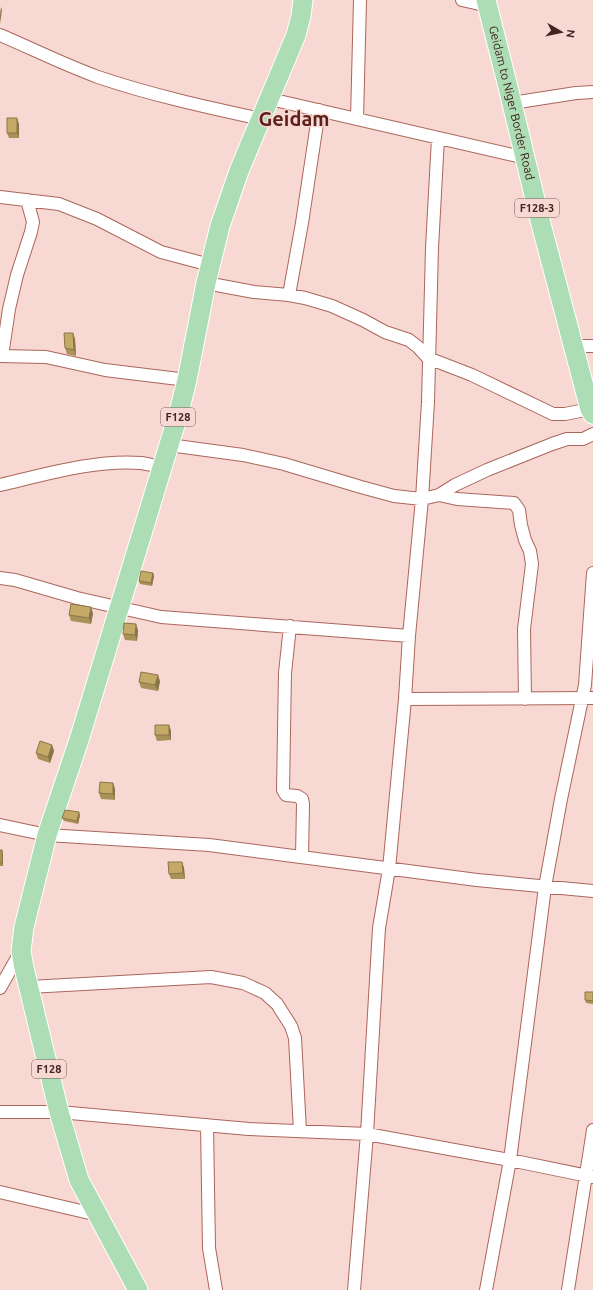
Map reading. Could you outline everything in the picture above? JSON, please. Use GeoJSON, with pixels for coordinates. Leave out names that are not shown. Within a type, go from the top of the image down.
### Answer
{"type":"FeatureCollection","features":[{"type":"Feature","properties":{"kind":"main road","name":"F128"},"geometry":{"type":"LineString","coordinates":[[138,1290],[79,1180],[59,1112],[29,988],[21,951],[24,927],[47,835],[79,740],[179,412],[187,380],[208,274],[220,226],[260,119],[270,99],[296,34],[301,16],[303,0]]}},
{"type":"Feature","properties":{"kind":"main road","name":"Geidam to Niger Border Road"},"geometry":{"type":"LineString","coordinates":[[487,3],[541,224],[592,411]]}},
{"type":"Feature","properties":{"kind":"street"},"geometry":{"type":"LineString","coordinates":[[357,119],[360,0]]}},
{"type":"Feature","properties":{"kind":"street"},"geometry":{"type":"LineString","coordinates":[[462,0],[487,3]]}},
{"type":"Feature","properties":{"kind":"street"},"geometry":{"type":"LineString","coordinates":[[0,35],[97,76],[195,104],[260,119]]}},
{"type":"Feature","properties":{"kind":"street"},"geometry":{"type":"LineString","coordinates":[[512,103],[576,93],[593,92]]}},
{"type":"Feature","properties":{"kind":"street"},"geometry":{"type":"LineString","coordinates":[[270,99],[526,158]]}},
{"type":"Feature","properties":{"kind":"street"},"geometry":{"type":"LineString","coordinates":[[290,295],[319,110]]}},
{"type":"Feature","properties":{"kind":"street"},"geometry":{"type":"LineString","coordinates":[[354,1290],[367,1134],[379,928],[388,869],[405,699],[409,636],[422,499],[428,402],[432,248],[438,138]]}},
{"type":"Feature","properties":{"kind":"street"},"geometry":{"type":"LineString","coordinates":[[0,197],[59,204],[97,219],[208,274],[254,292],[290,295],[332,306],[385,332],[409,340],[428,358],[472,375],[553,414],[592,411]]}},
{"type":"Feature","properties":{"kind":"street"},"geometry":{"type":"LineString","coordinates":[[27,200],[33,222],[17,275],[9,309],[1,356],[46,357],[105,370],[187,380]]}},
{"type":"Feature","properties":{"kind":"street"},"geometry":{"type":"LineString","coordinates":[[574,346],[593,346]]}},
{"type":"Feature","properties":{"kind":"street"},"geometry":{"type":"LineString","coordinates":[[439,496],[455,485],[515,458],[567,439],[583,440],[593,434]]}},
{"type":"Feature","properties":{"kind":"street"},"geometry":{"type":"LineString","coordinates":[[169,445],[243,455],[270,461],[387,494],[422,499],[439,496],[457,499],[514,502],[520,510],[523,533],[530,551],[532,564],[524,628],[525,699]]}},
{"type":"Feature","properties":{"kind":"street"},"geometry":{"type":"LineString","coordinates":[[0,485],[52,473],[109,464],[140,463],[162,467]]}},
{"type":"Feature","properties":{"kind":"street"},"geometry":{"type":"LineString","coordinates":[[486,1290],[510,1160],[545,887],[561,799],[587,698],[585,685],[593,573]]}},
{"type":"Feature","properties":{"kind":"street"},"geometry":{"type":"LineString","coordinates":[[0,578],[16,580],[77,598],[161,617],[409,636]]}},
{"type":"Feature","properties":{"kind":"street"},"geometry":{"type":"LineString","coordinates":[[290,626],[285,673],[283,790],[286,794],[297,796],[302,799],[302,856]]}},
{"type":"Feature","properties":{"kind":"street"},"geometry":{"type":"LineString","coordinates":[[405,699],[587,698]]}},
{"type":"Feature","properties":{"kind":"street"},"geometry":{"type":"LineString","coordinates":[[0,825],[47,835],[208,845],[302,856],[388,869],[593,892]]}},
{"type":"Feature","properties":{"kind":"street"},"geometry":{"type":"LineString","coordinates":[[0,988],[21,951]]}},
{"type":"Feature","properties":{"kind":"street"},"geometry":{"type":"LineString","coordinates":[[29,988],[212,976],[243,983],[265,993],[277,1004],[291,1026],[295,1038],[300,1131]]}},
{"type":"Feature","properties":{"kind":"street"},"geometry":{"type":"LineString","coordinates":[[0,1112],[59,1112],[249,1129],[367,1134],[589,1176]]}},
{"type":"Feature","properties":{"kind":"street"},"geometry":{"type":"LineString","coordinates":[[207,1125],[209,1248],[216,1290]]}},
{"type":"Feature","properties":{"kind":"street"},"geometry":{"type":"LineString","coordinates":[[568,1290],[589,1176],[593,1130]]}},
{"type":"Feature","properties":{"kind":"street"},"geometry":{"type":"LineString","coordinates":[[0,1192],[98,1215]]}},
{"type":"Feature","properties":{"kind":"building"},"geometry":{"type":"Polygon","coordinates":[[[7,118],[17,118],[17,133],[7,133],[7,118]]]}},
{"type":"Feature","properties":{"kind":"building"},"geometry":{"type":"Polygon","coordinates":[[[64,333],[73,333],[74,350],[65,348],[64,333]]]}},
{"type":"Feature","properties":{"kind":"building"},"geometry":{"type":"Polygon","coordinates":[[[141,571],[153,573],[151,583],[139,581],[141,571]]]}},
{"type":"Feature","properties":{"kind":"building"},"geometry":{"type":"Polygon","coordinates":[[[71,604],[91,607],[89,618],[69,615],[71,604]]]}},
{"type":"Feature","properties":{"kind":"building"},"geometry":{"type":"Polygon","coordinates":[[[124,623],[136,624],[135,635],[123,634],[124,623]]]}},
{"type":"Feature","properties":{"kind":"building"},"geometry":{"type":"Polygon","coordinates":[[[141,672],[158,675],[155,685],[139,682],[141,672]]]}},
{"type":"Feature","properties":{"kind":"building"},"geometry":{"type":"Polygon","coordinates":[[[155,725],[169,725],[169,735],[155,735],[155,725]]]}},
{"type":"Feature","properties":{"kind":"building"},"geometry":{"type":"Polygon","coordinates":[[[40,741],[52,745],[48,757],[36,753],[40,741]]]}},
{"type":"Feature","properties":{"kind":"building"},"geometry":{"type":"Polygon","coordinates":[[[100,782],[113,783],[113,794],[99,793],[100,782]]]}},
{"type":"Feature","properties":{"kind":"building"},"geometry":{"type":"Polygon","coordinates":[[[65,810],[79,812],[77,821],[62,818],[65,810]]]}},
{"type":"Feature","properties":{"kind":"building"},"geometry":{"type":"Polygon","coordinates":[[[0,850],[2,850],[2,863],[0,863],[0,850]]]}},
{"type":"Feature","properties":{"kind":"building"},"geometry":{"type":"Polygon","coordinates":[[[168,862],[182,862],[183,873],[169,874],[168,862]]]}},
{"type":"Feature","properties":{"kind":"building"},"geometry":{"type":"Polygon","coordinates":[[[585,992],[593,992],[593,1001],[585,1000],[585,992]]]}},
{"type":"Feature","properties":{"kind":"district","name":"Geidam"},"geometry":{"type":"Point","coordinates":[294,119]}}]}
